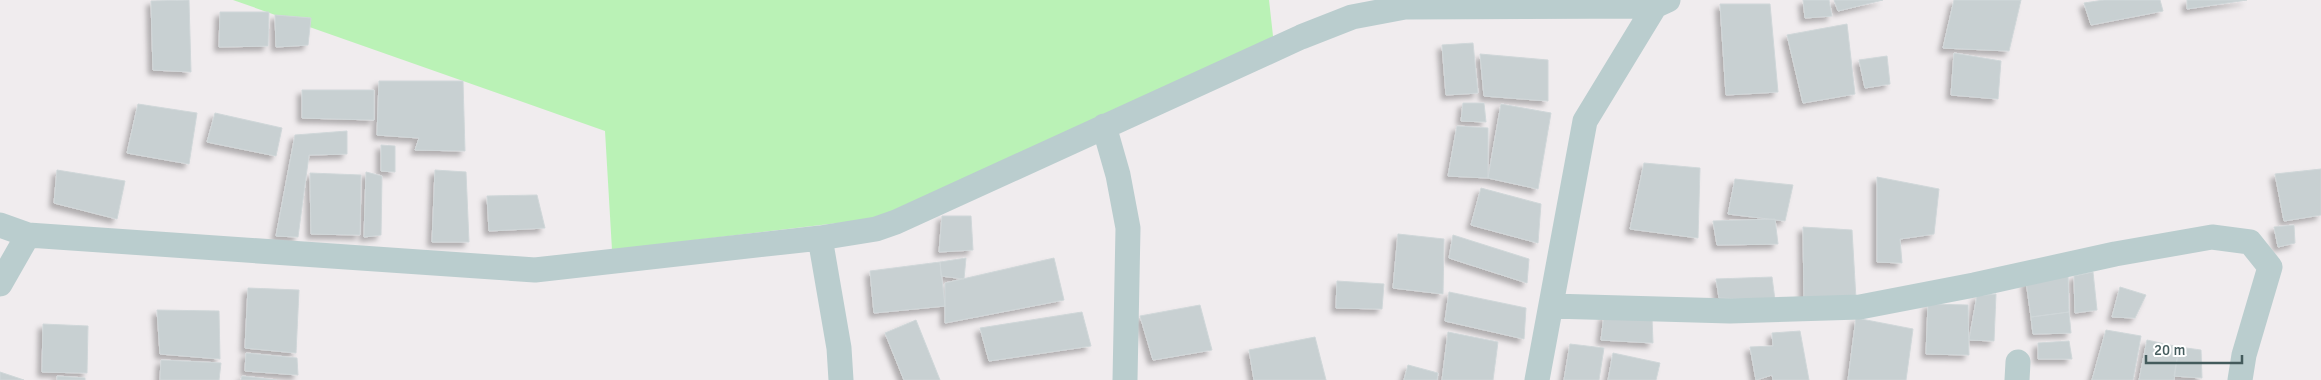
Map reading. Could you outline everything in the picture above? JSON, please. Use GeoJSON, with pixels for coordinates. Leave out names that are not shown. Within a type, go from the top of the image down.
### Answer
{"type":"FeatureCollection","features":[{"type":"Feature","properties":{"kind":"street"},"geometry":{"type":"LineString","coordinates":[[0,225],[28,235],[535,270],[820,238],[876,229],[896,222],[1301,37],[1352,17],[1405,7],[1661,3]]}},
{"type":"Feature","properties":{"kind":"street"},"geometry":{"type":"LineString","coordinates":[[1537,380],[1585,122],[1661,3]]}},
{"type":"Feature","properties":{"kind":"street"},"geometry":{"type":"LineString","coordinates":[[1104,126],[1118,175],[1128,228],[1125,380]]}},
{"type":"Feature","properties":{"kind":"street"},"geometry":{"type":"LineString","coordinates":[[0,284],[28,235]]}},
{"type":"Feature","properties":{"kind":"street"},"geometry":{"type":"LineString","coordinates":[[1551,306],[1730,311],[1860,307],[1974,285],[2115,254],[2212,237],[2250,242],[2270,267],[2246,345],[2240,380]]}},
{"type":"Feature","properties":{"kind":"street"},"geometry":{"type":"LineString","coordinates":[[820,238],[839,348],[841,380]]}},
{"type":"Feature","properties":{"kind":"green space"},"geometry":{"type":"Polygon","coordinates":[[[233,0],[1269,0],[1274,45],[880,218],[612,250],[605,131],[233,0]]]}},
{"type":"Feature","properties":{"kind":"building"},"geometry":{"type":"Polygon","coordinates":[[[189,0],[191,72],[153,70],[151,1],[189,0]]]}},
{"type":"Feature","properties":{"kind":"building"},"geometry":{"type":"Polygon","coordinates":[[[1803,0],[1829,0],[1832,16],[1805,18],[1803,0]]]}},
{"type":"Feature","properties":{"kind":"building"},"geometry":{"type":"Polygon","coordinates":[[[1834,0],[1883,0],[1838,11],[1834,0]]]}},
{"type":"Feature","properties":{"kind":"building"},"geometry":{"type":"Polygon","coordinates":[[[1954,0],[2021,0],[2009,51],[1943,48],[1954,0]]]}},
{"type":"Feature","properties":{"kind":"building"},"geometry":{"type":"Polygon","coordinates":[[[2104,0],[2160,0],[2163,11],[2091,25],[2084,3],[2104,0]]]}},
{"type":"Feature","properties":{"kind":"building"},"geometry":{"type":"Polygon","coordinates":[[[2187,0],[2247,0],[2187,9],[2187,0]]]}},
{"type":"Feature","properties":{"kind":"building"},"geometry":{"type":"Polygon","coordinates":[[[1720,4],[1770,4],[1778,92],[1726,95],[1720,4]]]}},
{"type":"Feature","properties":{"kind":"building"},"geometry":{"type":"Polygon","coordinates":[[[220,12],[269,12],[268,46],[219,47],[220,12]]]}},
{"type":"Feature","properties":{"kind":"building"},"geometry":{"type":"Polygon","coordinates":[[[275,15],[311,18],[308,45],[276,47],[275,15]]]}},
{"type":"Feature","properties":{"kind":"building"},"geometry":{"type":"Polygon","coordinates":[[[1847,24],[1855,94],[1803,103],[1787,35],[1847,24]]]}},
{"type":"Feature","properties":{"kind":"building"},"geometry":{"type":"Polygon","coordinates":[[[1473,43],[1478,93],[1446,95],[1442,45],[1473,43]]]}},
{"type":"Feature","properties":{"kind":"building"},"geometry":{"type":"Polygon","coordinates":[[[1954,53],[2001,61],[1998,99],[1951,95],[1954,53]]]}},
{"type":"Feature","properties":{"kind":"building"},"geometry":{"type":"Polygon","coordinates":[[[1480,54],[1548,60],[1548,101],[1484,96],[1480,54]]]}},
{"type":"Feature","properties":{"kind":"building"},"geometry":{"type":"Polygon","coordinates":[[[1887,56],[1890,84],[1865,88],[1859,60],[1887,56]]]}},
{"type":"Feature","properties":{"kind":"building"},"geometry":{"type":"Polygon","coordinates":[[[379,81],[463,81],[465,151],[415,150],[419,138],[377,135],[379,81]]]}},
{"type":"Feature","properties":{"kind":"building"},"geometry":{"type":"Polygon","coordinates":[[[302,90],[374,90],[374,120],[302,118],[302,90]]]}},
{"type":"Feature","properties":{"kind":"building"},"geometry":{"type":"Polygon","coordinates":[[[1463,103],[1484,103],[1486,122],[1461,121],[1463,103]]]}},
{"type":"Feature","properties":{"kind":"building"},"geometry":{"type":"Polygon","coordinates":[[[138,104],[197,113],[189,164],[127,153],[138,104]]]}},
{"type":"Feature","properties":{"kind":"building"},"geometry":{"type":"Polygon","coordinates":[[[1501,104],[1551,113],[1538,189],[1488,178],[1501,104]]]}},
{"type":"Feature","properties":{"kind":"building"},"geometry":{"type":"Polygon","coordinates":[[[215,113],[282,128],[276,156],[207,142],[215,113]]]}},
{"type":"Feature","properties":{"kind":"building"},"geometry":{"type":"Polygon","coordinates":[[[1457,126],[1488,128],[1488,178],[1448,176],[1457,126]]]}},
{"type":"Feature","properties":{"kind":"building"},"geometry":{"type":"Polygon","coordinates":[[[347,131],[347,154],[309,155],[298,237],[276,236],[295,135],[347,131]]]}},
{"type":"Feature","properties":{"kind":"building"},"geometry":{"type":"Polygon","coordinates":[[[381,145],[395,146],[395,172],[381,171],[381,145]]]}},
{"type":"Feature","properties":{"kind":"building"},"geometry":{"type":"Polygon","coordinates":[[[1644,163],[1700,168],[1698,238],[1630,229],[1644,163]]]}},
{"type":"Feature","properties":{"kind":"building"},"geometry":{"type":"Polygon","coordinates":[[[2321,169],[2321,215],[2284,221],[2275,174],[2321,169]]]}},
{"type":"Feature","properties":{"kind":"building"},"geometry":{"type":"Polygon","coordinates":[[[57,170],[125,181],[117,219],[54,203],[57,170]]]}},
{"type":"Feature","properties":{"kind":"building"},"geometry":{"type":"Polygon","coordinates":[[[435,170],[466,172],[469,242],[432,242],[435,170]]]}},
{"type":"Feature","properties":{"kind":"building"},"geometry":{"type":"Polygon","coordinates":[[[366,172],[382,176],[381,235],[364,237],[366,172]]]}},
{"type":"Feature","properties":{"kind":"building"},"geometry":{"type":"Polygon","coordinates":[[[310,173],[361,175],[360,235],[311,234],[310,173]]]}},
{"type":"Feature","properties":{"kind":"building"},"geometry":{"type":"Polygon","coordinates":[[[1877,177],[1939,189],[1934,234],[1900,239],[1902,263],[1877,262],[1877,177]]]}},
{"type":"Feature","properties":{"kind":"building"},"geometry":{"type":"Polygon","coordinates":[[[1735,179],[1793,185],[1785,221],[1728,214],[1735,179]]]}},
{"type":"Feature","properties":{"kind":"building"},"geometry":{"type":"Polygon","coordinates":[[[1481,188],[1541,204],[1538,243],[1471,225],[1481,188]]]}},
{"type":"Feature","properties":{"kind":"building"},"geometry":{"type":"Polygon","coordinates":[[[537,195],[545,228],[489,231],[487,196],[537,195]]]}},
{"type":"Feature","properties":{"kind":"building"},"geometry":{"type":"Polygon","coordinates":[[[942,216],[971,216],[973,250],[939,252],[942,216]]]}},
{"type":"Feature","properties":{"kind":"building"},"geometry":{"type":"Polygon","coordinates":[[[1775,219],[1778,244],[1717,245],[1713,221],[1775,219]]]}},
{"type":"Feature","properties":{"kind":"building"},"geometry":{"type":"Polygon","coordinates":[[[2294,225],[2295,243],[2278,247],[2274,227],[2294,225]]]}},
{"type":"Feature","properties":{"kind":"building"},"geometry":{"type":"Polygon","coordinates":[[[1803,227],[1852,230],[1856,299],[1804,299],[1803,227]]]}},
{"type":"Feature","properties":{"kind":"building"},"geometry":{"type":"Polygon","coordinates":[[[1398,234],[1444,239],[1443,294],[1393,288],[1398,234]]]}},
{"type":"Feature","properties":{"kind":"building"},"geometry":{"type":"Polygon","coordinates":[[[1453,235],[1529,259],[1527,283],[1449,258],[1453,235]]]}},
{"type":"Feature","properties":{"kind":"building"},"geometry":{"type":"Polygon","coordinates":[[[966,258],[964,279],[941,276],[940,262],[966,258]]]}},
{"type":"Feature","properties":{"kind":"building"},"geometry":{"type":"Polygon","coordinates":[[[1054,258],[1064,300],[945,323],[945,283],[1054,258]]]}},
{"type":"Feature","properties":{"kind":"building"},"geometry":{"type":"Polygon","coordinates":[[[940,262],[945,306],[874,313],[870,271],[940,262]]]}},
{"type":"Feature","properties":{"kind":"building"},"geometry":{"type":"Polygon","coordinates":[[[2093,272],[2097,310],[2075,313],[2074,276],[2093,272]]]}},
{"type":"Feature","properties":{"kind":"building"},"geometry":{"type":"Polygon","coordinates":[[[2068,273],[2069,312],[2031,317],[2026,281],[2068,273]]]}},
{"type":"Feature","properties":{"kind":"building"},"geometry":{"type":"Polygon","coordinates":[[[1772,277],[1775,300],[1719,298],[1716,279],[1772,277]]]}},
{"type":"Feature","properties":{"kind":"building"},"geometry":{"type":"Polygon","coordinates":[[[1337,281],[1384,284],[1382,309],[1336,308],[1337,281]]]}},
{"type":"Feature","properties":{"kind":"building"},"geometry":{"type":"Polygon","coordinates":[[[2120,287],[2146,295],[2135,318],[2112,317],[2120,287]]]}},
{"type":"Feature","properties":{"kind":"building"},"geometry":{"type":"Polygon","coordinates":[[[248,288],[299,290],[296,353],[245,348],[248,288]]]}},
{"type":"Feature","properties":{"kind":"building"},"geometry":{"type":"Polygon","coordinates":[[[1449,292],[1526,308],[1524,339],[1445,321],[1449,292]]]}},
{"type":"Feature","properties":{"kind":"building"},"geometry":{"type":"Polygon","coordinates":[[[1996,294],[1994,341],[1969,340],[1977,296],[1996,294]]]}},
{"type":"Feature","properties":{"kind":"building"},"geometry":{"type":"Polygon","coordinates":[[[1928,304],[1968,305],[1969,355],[1926,354],[1928,304]]]}},
{"type":"Feature","properties":{"kind":"building"},"geometry":{"type":"Polygon","coordinates":[[[1200,305],[1212,350],[1153,360],[1140,316],[1200,305]]]}},
{"type":"Feature","properties":{"kind":"building"},"geometry":{"type":"Polygon","coordinates":[[[157,310],[219,311],[220,359],[160,354],[157,310]]]}},
{"type":"Feature","properties":{"kind":"building"},"geometry":{"type":"Polygon","coordinates":[[[1082,312],[1091,346],[989,361],[980,328],[1082,312]]]}},
{"type":"Feature","properties":{"kind":"building"},"geometry":{"type":"Polygon","coordinates":[[[2069,312],[2071,333],[2033,334],[2031,317],[2069,312]]]}},
{"type":"Feature","properties":{"kind":"building"},"geometry":{"type":"Polygon","coordinates":[[[1604,315],[1652,316],[1653,343],[1601,340],[1604,315]]]}},
{"type":"Feature","properties":{"kind":"building"},"geometry":{"type":"Polygon","coordinates":[[[1856,318],[1913,329],[1906,380],[1848,380],[1856,318]]]}},
{"type":"Feature","properties":{"kind":"building"},"geometry":{"type":"Polygon","coordinates":[[[916,320],[940,380],[904,380],[885,333],[916,320]]]}},
{"type":"Feature","properties":{"kind":"building"},"geometry":{"type":"Polygon","coordinates":[[[43,324],[88,326],[87,373],[42,372],[43,324]]]}},
{"type":"Feature","properties":{"kind":"building"},"geometry":{"type":"Polygon","coordinates":[[[2106,330],[2141,336],[2133,380],[2092,380],[2106,330]]]}},
{"type":"Feature","properties":{"kind":"building"},"geometry":{"type":"Polygon","coordinates":[[[1800,331],[1809,380],[1773,380],[1772,375],[1756,380],[1750,347],[1773,346],[1772,333],[1800,331]]]}},
{"type":"Feature","properties":{"kind":"building"},"geometry":{"type":"Polygon","coordinates":[[[1448,332],[1498,342],[1493,380],[1442,380],[1448,332]]]}},
{"type":"Feature","properties":{"kind":"building"},"geometry":{"type":"Polygon","coordinates":[[[1315,337],[1326,380],[1254,380],[1249,350],[1315,337]]]}},
{"type":"Feature","properties":{"kind":"building"},"geometry":{"type":"Polygon","coordinates":[[[2147,340],[2179,347],[2174,380],[2139,380],[2147,340]]]}},
{"type":"Feature","properties":{"kind":"building"},"geometry":{"type":"Polygon","coordinates":[[[2069,341],[2072,359],[2038,359],[2038,343],[2069,341]]]}},
{"type":"Feature","properties":{"kind":"building"},"geometry":{"type":"Polygon","coordinates":[[[1570,344],[1604,348],[1599,380],[1564,380],[1570,344]]]}},
{"type":"Feature","properties":{"kind":"building"},"geometry":{"type":"Polygon","coordinates":[[[2179,347],[2201,350],[2202,378],[2174,376],[2179,347]]]}},
{"type":"Feature","properties":{"kind":"building"},"geometry":{"type":"Polygon","coordinates":[[[246,353],[297,358],[298,375],[245,371],[246,353]]]}},
{"type":"Feature","properties":{"kind":"building"},"geometry":{"type":"Polygon","coordinates":[[[1613,353],[1660,363],[1656,380],[1608,380],[1613,353]]]}},
{"type":"Feature","properties":{"kind":"building"},"geometry":{"type":"Polygon","coordinates":[[[161,360],[221,363],[219,380],[160,380],[161,360]]]}},
{"type":"Feature","properties":{"kind":"building"},"geometry":{"type":"Polygon","coordinates":[[[1408,365],[1438,373],[1437,380],[1404,380],[1408,365]]]}},
{"type":"Feature","properties":{"kind":"building"},"geometry":{"type":"Polygon","coordinates":[[[0,372],[24,380],[0,380],[0,372]]]}},
{"type":"Feature","properties":{"kind":"building"},"geometry":{"type":"Polygon","coordinates":[[[57,376],[85,378],[85,380],[57,380],[57,376]]]}},
{"type":"Feature","properties":{"kind":"building"},"geometry":{"type":"Polygon","coordinates":[[[242,376],[277,380],[241,380],[242,376]]]}}]}
